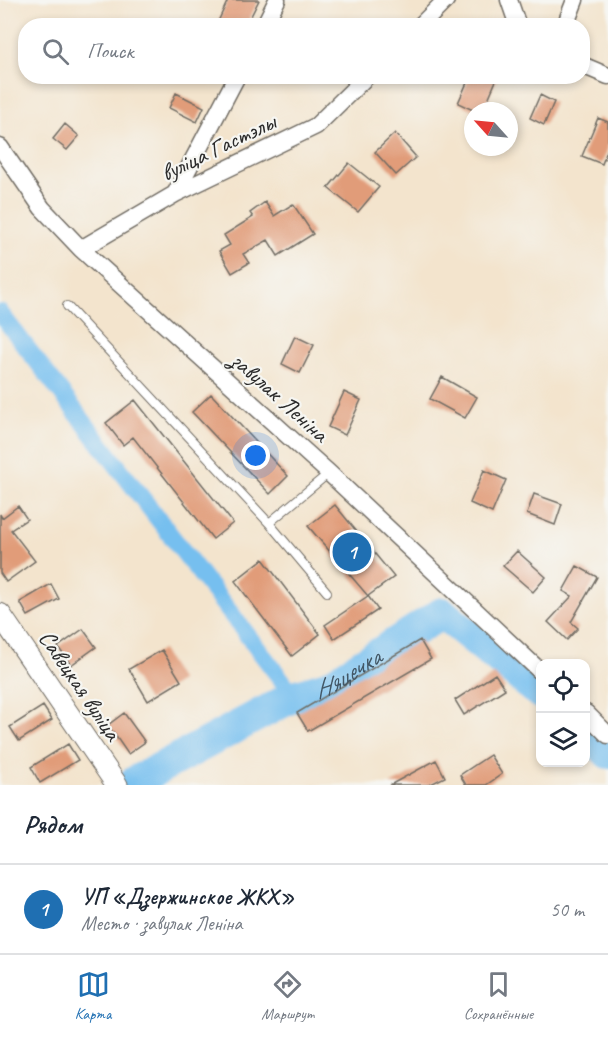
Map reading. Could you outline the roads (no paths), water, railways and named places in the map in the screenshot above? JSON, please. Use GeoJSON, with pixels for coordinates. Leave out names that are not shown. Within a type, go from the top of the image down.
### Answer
{"type":"FeatureCollection","features":[{"type":"Feature","properties":{"kind":"street"},"geometry":{"type":"LineString","coordinates":[[268,18],[278,0]]}},
{"type":"Feature","properties":{"kind":"street"},"geometry":{"type":"LineString","coordinates":[[428,18],[446,0]]}},
{"type":"Feature","properties":{"kind":"street"},"geometry":{"type":"LineString","coordinates":[[509,0],[515,18]]}},
{"type":"Feature","properties":{"kind":"street"},"geometry":{"type":"LineString","coordinates":[[568,18],[575,0]]}},
{"type":"Feature","properties":{"kind":"street"},"geometry":{"type":"LineString","coordinates":[[590,68],[608,76]]}},
{"type":"Feature","properties":{"kind":"street"},"geometry":{"type":"LineString","coordinates":[[175,194],[233,84]]}},
{"type":"Feature","properties":{"kind":"street","name":"вуліца Гастэлы"},"geometry":{"type":"LineString","coordinates":[[81,249],[175,194],[316,126],[359,84]]}},
{"type":"Feature","properties":{"kind":"street","name":"завулак Леніна"},"geometry":{"type":"LineString","coordinates":[[0,147],[42,208],[81,249],[329,473],[536,667]]}},
{"type":"Feature","properties":{"kind":"street","name":"Савецкая вуліца"},"geometry":{"type":"LineString","coordinates":[[0,614],[117,785]]}},
{"type":"Feature","properties":{"kind":"street"},"geometry":{"type":"LineString","coordinates":[[590,718],[608,735]]}},
{"type":"Feature","properties":{"kind":"lane"},"geometry":{"type":"LineString","coordinates":[[67,306],[269,523],[327,592]]}},
{"type":"Feature","properties":{"kind":"lane"},"geometry":{"type":"LineString","coordinates":[[269,523],[329,473]]}},
{"type":"Feature","properties":{"kind":"waterway"},"geometry":{"type":"LineString","coordinates":[[0,313],[294,696]]}},
{"type":"Feature","properties":{"kind":"waterway","name":"Няцечка"},"geometry":{"type":"LineString","coordinates":[[134,782],[294,696],[330,685],[442,613],[536,690]]}},
{"type":"Feature","properties":{"kind":"waterway","name":"Няцечка"},"geometry":{"type":"LineString","coordinates":[[590,734],[608,753]]}},
{"type":"Feature","properties":{"kind":"place","name":"УП «Дзержинское ЖКХ»"},"geometry":{"type":"Point","coordinates":[352,552]}}]}
